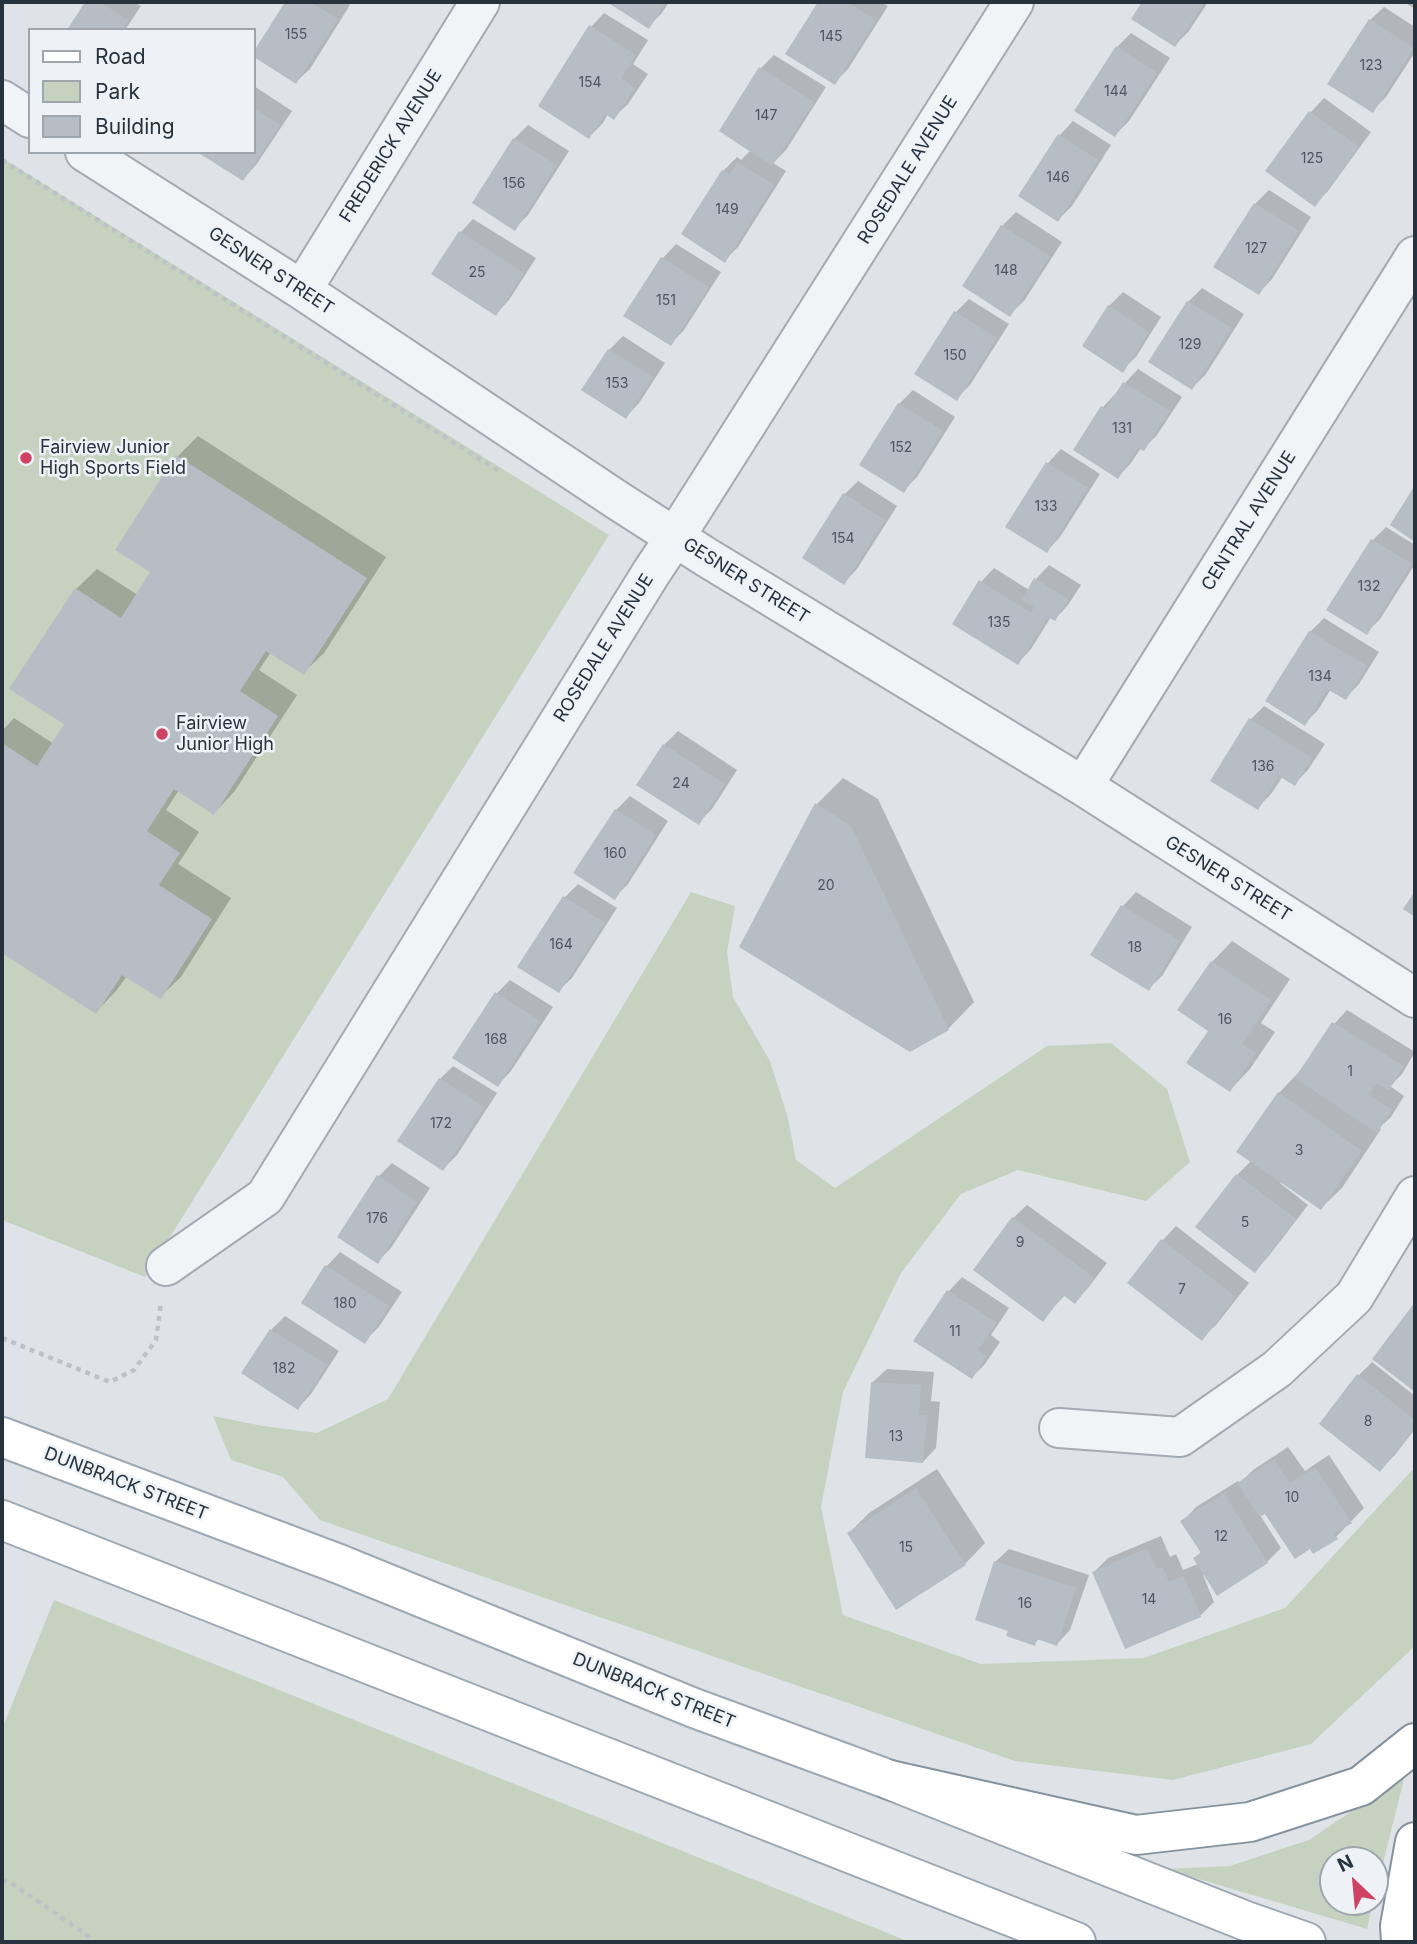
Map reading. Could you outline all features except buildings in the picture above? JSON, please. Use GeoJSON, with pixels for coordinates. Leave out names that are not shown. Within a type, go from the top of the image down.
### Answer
{"type":"FeatureCollection","features":[{"type":"Feature","properties":{"kind":"main road","name":"DUNBRACK STREET"},"geometry":{"type":"LineString","coordinates":[[2,1437],[338,1564],[694,1708],[890,1780],[1246,1921],[1306,1942]]}},
{"type":"Feature","properties":{"kind":"main road"},"geometry":{"type":"LineString","coordinates":[[2,1520],[1076,1942]]}},
{"type":"Feature","properties":{"kind":"main road"},"geometry":{"type":"LineString","coordinates":[[890,1780],[1136,1835],[1250,1822],[1361,1786],[1415,1742]]}},
{"type":"Feature","properties":{"kind":"main road"},"geometry":{"type":"LineString","coordinates":[[1401,1942],[1400,1926],[1415,1842]]}},
{"type":"Feature","properties":{"kind":"street","name":"FREDERICK AVENUE"},"geometry":{"type":"LineString","coordinates":[[302,290],[480,2]]}},
{"type":"Feature","properties":{"kind":"street","name":"ROSEDALE AVENUE"},"geometry":{"type":"LineString","coordinates":[[166,1266],[265,1197],[651,572],[1014,2]]}},
{"type":"Feature","properties":{"kind":"street"},"geometry":{"type":"LineString","coordinates":[[2,100],[28,117]]}},
{"type":"Feature","properties":{"kind":"street","name":"GESNER STREET"},"geometry":{"type":"LineString","coordinates":[[88,154],[302,290],[675,537],[1083,786],[1415,998]]}},
{"type":"Feature","properties":{"kind":"street","name":"CENTRAL AVENUE"},"geometry":{"type":"LineString","coordinates":[[1083,786],[1415,256]]}},
{"type":"Feature","properties":{"kind":"street"},"geometry":{"type":"LineString","coordinates":[[1059,1428],[1180,1437],[1277,1369],[1354,1297],[1415,1196]]}},
{"type":"Feature","properties":{"kind":"path"},"geometry":{"type":"LineString","coordinates":[[2,160],[506,476]]}},
{"type":"Feature","properties":{"kind":"path"},"geometry":{"type":"LineString","coordinates":[[2,1338],[110,1382],[134,1370],[156,1340],[166,1266]]}},
{"type":"Feature","properties":{"kind":"path"},"geometry":{"type":"LineString","coordinates":[[2,1880],[13,1884],[94,1942]]}},
{"type":"Feature","properties":{"kind":"green space"},"geometry":{"type":"Polygon","coordinates":[[[2,158],[609,535],[145,1277],[2,1220],[2,158]]]}},
{"type":"Feature","properties":{"kind":"green space"},"geometry":{"type":"Polygon","coordinates":[[[691,892],[735,906],[727,952],[733,997],[770,1061],[788,1118],[796,1160],[835,1188],[1047,1046],[1111,1043],[1167,1089],[1190,1162],[1146,1201],[1018,1170],[961,1194],[901,1273],[843,1392],[821,1507],[843,1615],[981,1664],[1144,1658],[1285,1608],[1415,1467],[1415,1646],[1311,1744],[1173,1780],[1015,1761],[320,1520],[283,1477],[231,1460],[213,1416],[317,1433],[388,1399],[691,892]]]}},
{"type":"Feature","properties":{"kind":"green space"},"geometry":{"type":"Polygon","coordinates":[[[54,1600],[910,1942],[2,1942],[2,1729],[54,1600]]]}},
{"type":"Feature","properties":{"kind":"green space"},"geometry":{"type":"Polygon","coordinates":[[[1408,1763],[1387,1846],[1319,1846],[1319,1915],[1165,1869],[1230,1866],[1309,1840],[1371,1798],[1408,1763]]]}},
{"type":"Feature","properties":{"kind":"green space"},"geometry":{"type":"Polygon","coordinates":[[[1323,1916],[1370,1916],[1367,1929],[1323,1916]]]}},
{"type":"Feature","properties":{"kind":"place","name":"Fairview Junior High Sports Field"},"geometry":{"type":"Point","coordinates":[26,458]}},
{"type":"Feature","properties":{"kind":"place","name":"Fairview Junior High"},"geometry":{"type":"Point","coordinates":[162,734]}}]}
